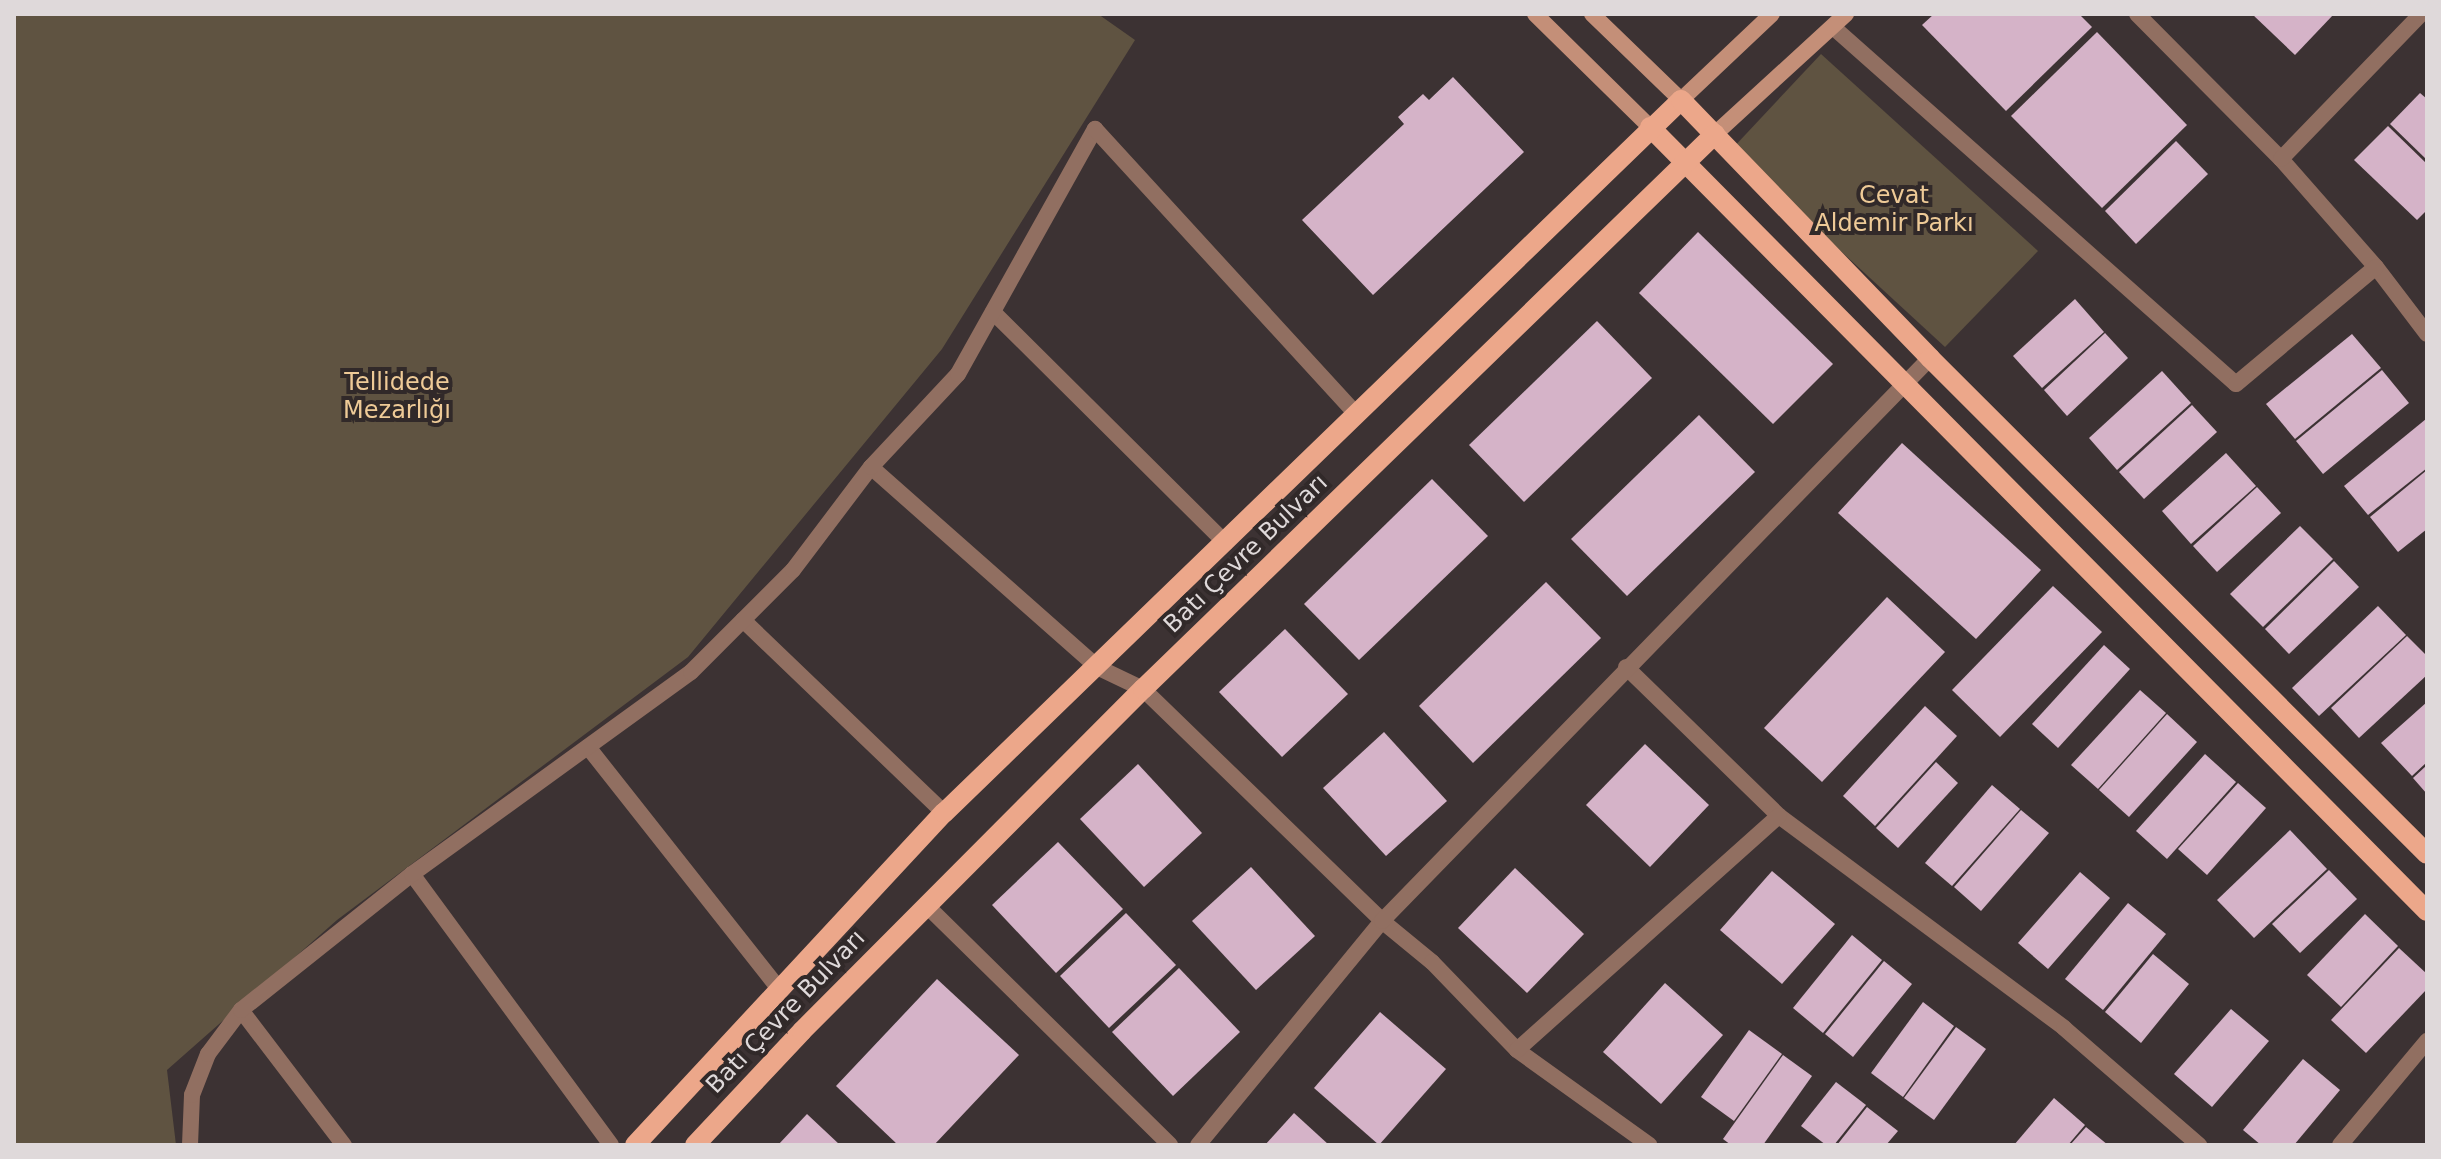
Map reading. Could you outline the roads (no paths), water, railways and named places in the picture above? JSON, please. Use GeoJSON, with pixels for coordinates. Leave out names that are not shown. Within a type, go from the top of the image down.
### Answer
{"type":"FeatureCollection","features":[{"type":"Feature","properties":{"kind":"main road"},"geometry":{"type":"LineString","coordinates":[[1535,14],[1686,160],[2427,911]]}},
{"type":"Feature","properties":{"kind":"main road"},"geometry":{"type":"LineString","coordinates":[[1592,14],[1715,134],[1930,358],[2427,854]]}},
{"type":"Feature","properties":{"kind":"main road","name":"Batı Çevre Bulvarı"},"geometry":{"type":"LineString","coordinates":[[635,1145],[944,813],[1226,543],[1650,127],[1772,14]]}},
{"type":"Feature","properties":{"kind":"main road","name":"Batı Çevre Bulvarı"},"geometry":{"type":"LineString","coordinates":[[695,1145],[926,905],[1143,689],[1411,433],[1686,160],[1846,14]]}},
{"type":"Feature","properties":{"kind":"street"},"geometry":{"type":"LineString","coordinates":[[2137,14],[2281,159],[2376,267],[2427,334]]}},
{"type":"Feature","properties":{"kind":"street"},"geometry":{"type":"LineString","coordinates":[[2281,159],[2421,14]]}},
{"type":"Feature","properties":{"kind":"street"},"geometry":{"type":"LineString","coordinates":[[1833,27],[2236,384],[2376,267]]}},
{"type":"Feature","properties":{"kind":"street"},"geometry":{"type":"LineString","coordinates":[[190,1145],[192,1095],[208,1054],[241,1010],[412,874],[691,672],[793,570],[871,467],[958,374],[1095,129],[1356,414]]}},
{"type":"Feature","properties":{"kind":"street"},"geometry":{"type":"LineString","coordinates":[[993,312],[1226,543]]}},
{"type":"Feature","properties":{"kind":"street"},"geometry":{"type":"LineString","coordinates":[[1198,1145],[1382,921],[1930,358]]}},
{"type":"Feature","properties":{"kind":"street"},"geometry":{"type":"LineString","coordinates":[[871,467],[1097,667],[1143,689],[1382,921],[1432,962],[1517,1050],[1645,1144]]}},
{"type":"Feature","properties":{"kind":"street"},"geometry":{"type":"LineString","coordinates":[[743,620],[944,813]]}},
{"type":"Feature","properties":{"kind":"street"},"geometry":{"type":"LineString","coordinates":[[1626,667],[1779,816],[2064,1028],[2199,1145]]}},
{"type":"Feature","properties":{"kind":"street"},"geometry":{"type":"LineString","coordinates":[[588,747],[778,988]]}},
{"type":"Feature","properties":{"kind":"street"},"geometry":{"type":"LineString","coordinates":[[1517,1050],[1779,816]]}},
{"type":"Feature","properties":{"kind":"street"},"geometry":{"type":"LineString","coordinates":[[412,874],[611,1145]]}},
{"type":"Feature","properties":{"kind":"street"},"geometry":{"type":"LineString","coordinates":[[926,905],[1170,1145]]}},
{"type":"Feature","properties":{"kind":"street"},"geometry":{"type":"LineString","coordinates":[[241,1010],[344,1145]]}},
{"type":"Feature","properties":{"kind":"street"},"geometry":{"type":"LineString","coordinates":[[2340,1145],[2427,1041]]}},
{"type":"Feature","properties":{"kind":"park label","name":"Cevat Aldemir Parkı"},"geometry":{"type":"Point","coordinates":[1894,210]}},
{"type":"Feature","properties":{"kind":"park label","name":"Tellidede Mezarlığı"},"geometry":{"type":"Point","coordinates":[397,397]}}]}
